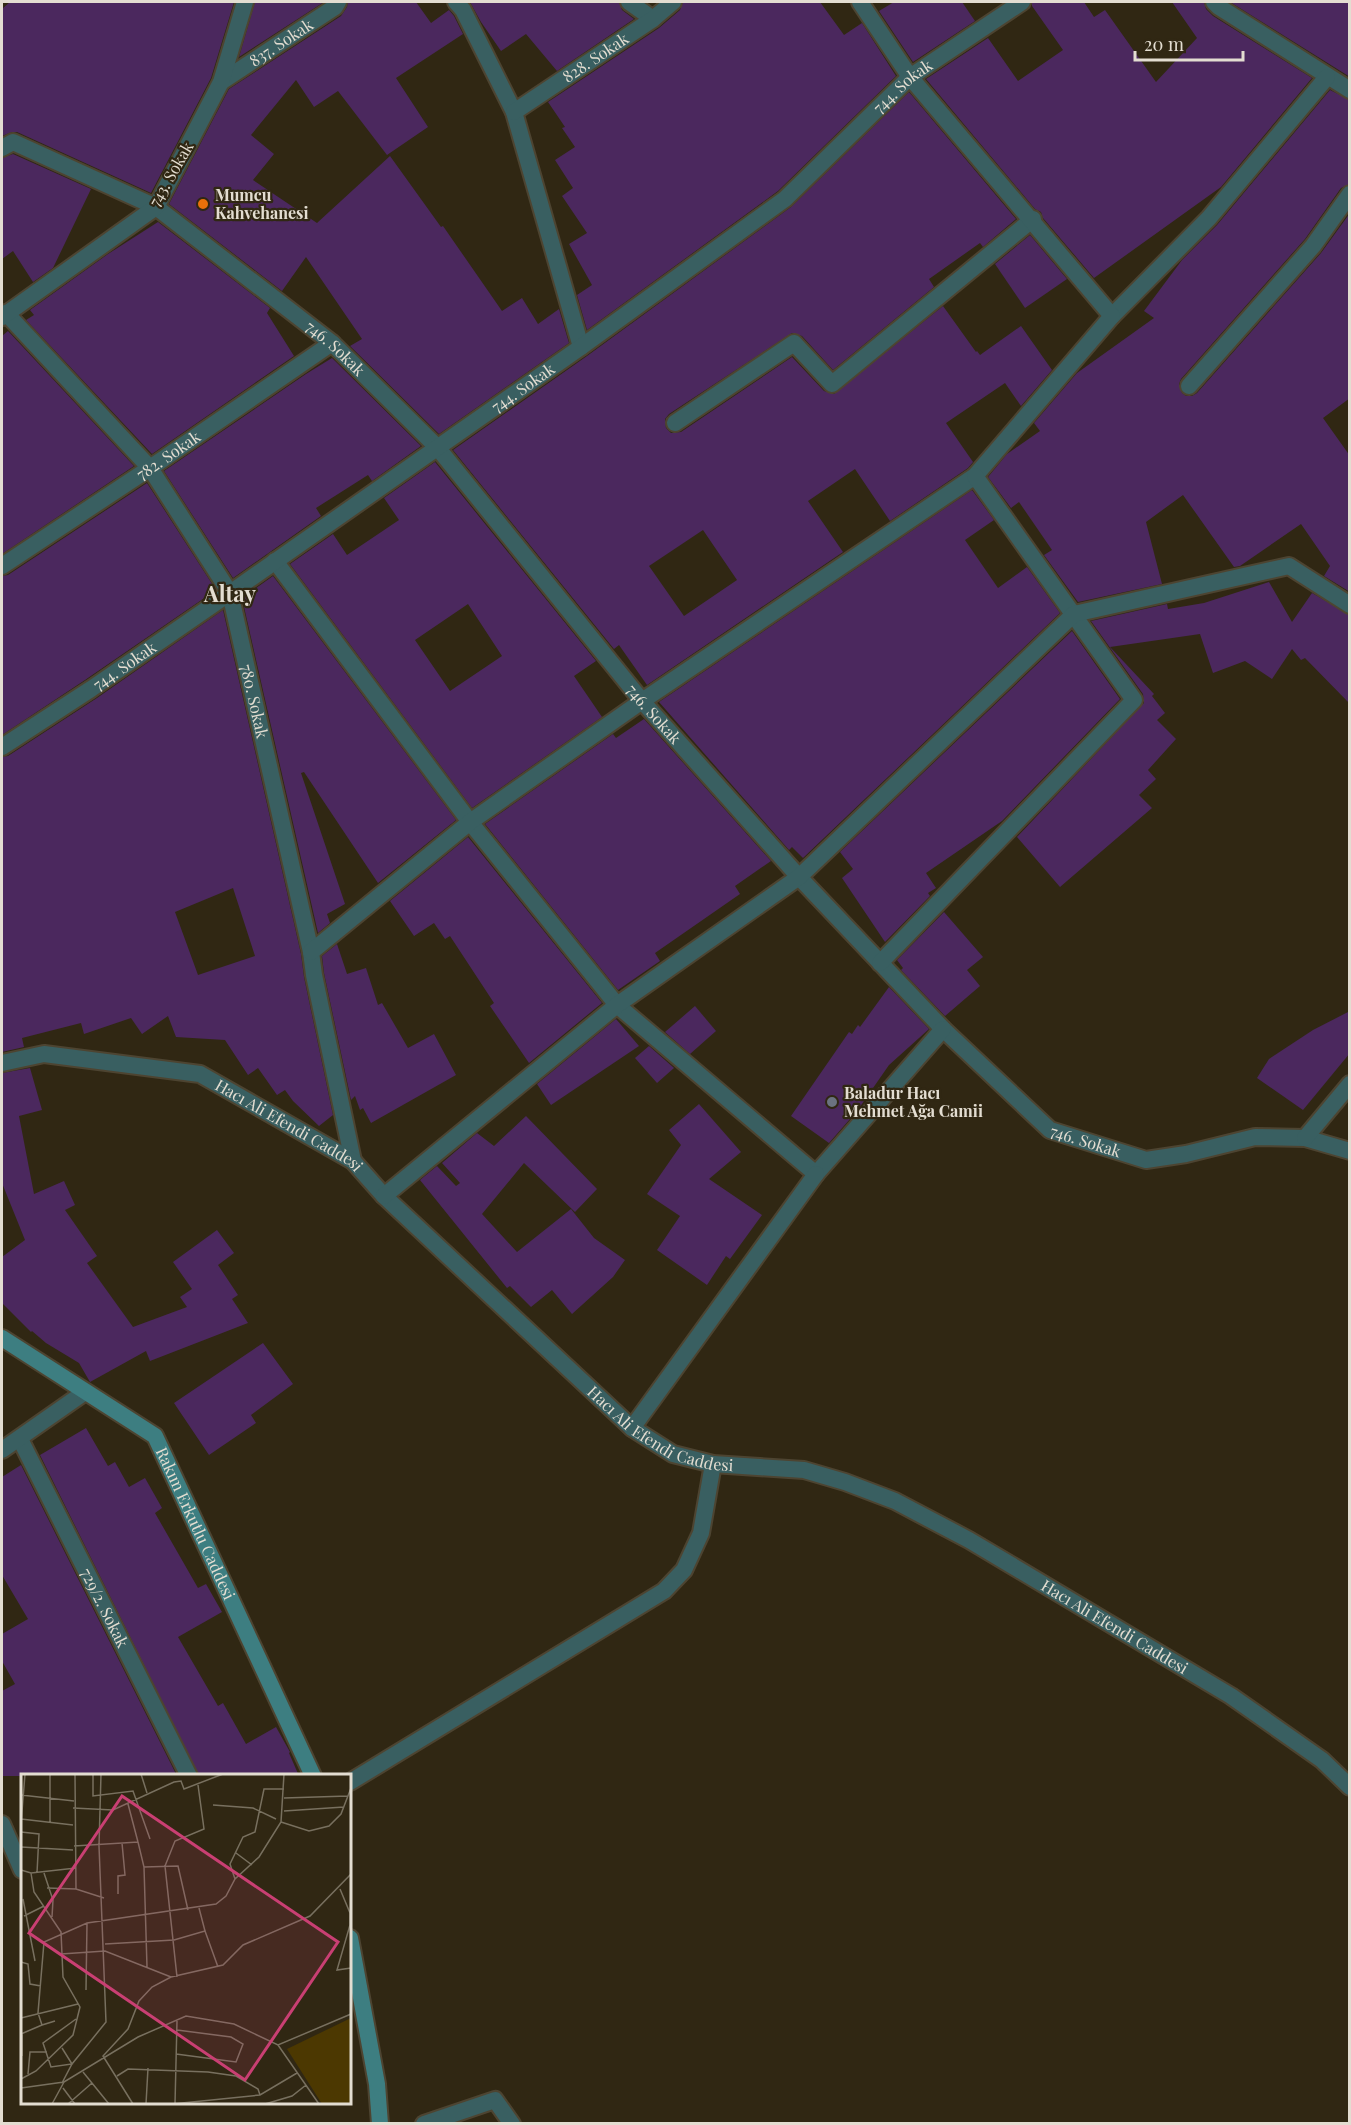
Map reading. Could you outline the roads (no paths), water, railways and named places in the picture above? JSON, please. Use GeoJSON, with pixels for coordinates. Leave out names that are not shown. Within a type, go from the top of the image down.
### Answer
{"type":"FeatureCollection","features":[{"type":"Feature","properties":{"kind":"main road","name":"Rakım Erkutlu Caddesi"},"geometry":{"type":"LineString","coordinates":[[2,1338],[155,1436],[312,1774]]}},
{"type":"Feature","properties":{"kind":"main road"},"geometry":{"type":"LineString","coordinates":[[351,1943],[377,2084],[380,2124]]}},
{"type":"Feature","properties":{"kind":"street","name":"743. Sokak"},"geometry":{"type":"LineString","coordinates":[[4,315],[156,207],[221,82],[245,2]]}},
{"type":"Feature","properties":{"kind":"street","name":"837. Sokak"},"geometry":{"type":"LineString","coordinates":[[221,82],[334,7],[338,2]]}},
{"type":"Feature","properties":{"kind":"street"},"geometry":{"type":"LineString","coordinates":[[456,2],[463,10],[514,112],[580,347]]}},
{"type":"Feature","properties":{"kind":"street"},"geometry":{"type":"LineString","coordinates":[[629,2],[653,19]]}},
{"type":"Feature","properties":{"kind":"street","name":"828. Sokak"},"geometry":{"type":"LineString","coordinates":[[514,112],[653,19],[673,2]]}},
{"type":"Feature","properties":{"kind":"street"},"geometry":{"type":"LineString","coordinates":[[860,2],[910,77],[1033,219],[1112,316]]}},
{"type":"Feature","properties":{"kind":"street","name":"744. Sokak"},"geometry":{"type":"LineString","coordinates":[[2,747],[230,593],[580,347],[785,199],[910,77],[1022,2]]}},
{"type":"Feature","properties":{"kind":"street"},"geometry":{"type":"LineString","coordinates":[[1214,2],[1350,90]]}},
{"type":"Feature","properties":{"kind":"street"},"geometry":{"type":"LineString","coordinates":[[311,952],[470,822],[642,701],[975,476],[1112,316],[1209,218],[1327,77]]}},
{"type":"Feature","properties":{"kind":"street","name":"746. Sokak"},"geometry":{"type":"LineString","coordinates":[[2,148],[13,142],[156,207],[332,343],[437,447],[642,701],[799,877],[943,1029],[1050,1130],[1146,1160],[1186,1154],[1255,1137],[1305,1138],[1350,1151]]}},
{"type":"Feature","properties":{"kind":"street"},"geometry":{"type":"LineString","coordinates":[[1189,386],[1313,246],[1350,194]]}},
{"type":"Feature","properties":{"kind":"street"},"geometry":{"type":"LineString","coordinates":[[675,423],[794,343],[832,384],[1033,219]]}},
{"type":"Feature","properties":{"kind":"street","name":"780. Sokak"},"geometry":{"type":"LineString","coordinates":[[4,315],[150,468],[230,593],[311,952],[353,1161]]}},
{"type":"Feature","properties":{"kind":"street","name":"782. Sokak"},"geometry":{"type":"LineString","coordinates":[[2,566],[332,343]]}},
{"type":"Feature","properties":{"kind":"street"},"geometry":{"type":"LineString","coordinates":[[880,963],[1134,700],[975,476]]}},
{"type":"Feature","properties":{"kind":"street"},"geometry":{"type":"LineString","coordinates":[[275,561],[470,822],[617,1005],[816,1174]]}},
{"type":"Feature","properties":{"kind":"street"},"geometry":{"type":"LineString","coordinates":[[384,1196],[617,1005],[799,877],[1074,614],[1289,566],[1350,605]]}},
{"type":"Feature","properties":{"kind":"street"},"geometry":{"type":"LineString","coordinates":[[632,1428],[816,1174],[943,1029]]}},
{"type":"Feature","properties":{"kind":"street","name":"Hacı Ali Efendi Caddesi"},"geometry":{"type":"LineString","coordinates":[[2,1063],[44,1054],[200,1074],[353,1161],[384,1196],[632,1428],[673,1454],[713,1464],[804,1470],[845,1482],[895,1501],[969,1540],[1232,1696],[1322,1760],[1350,1787]]}},
{"type":"Feature","properties":{"kind":"street"},"geometry":{"type":"LineString","coordinates":[[1305,1138],[1350,1084]]}},
{"type":"Feature","properties":{"kind":"street"},"geometry":{"type":"LineString","coordinates":[[2,1450],[85,1392]]}},
{"type":"Feature","properties":{"kind":"street","name":"729/2. Sokak"},"geometry":{"type":"LineString","coordinates":[[20,1439],[188,1774]]}},
{"type":"Feature","properties":{"kind":"street"},"geometry":{"type":"LineString","coordinates":[[351,1781],[664,1591],[684,1570],[701,1533],[713,1464]]}},
{"type":"Feature","properties":{"kind":"street"},"geometry":{"type":"LineString","coordinates":[[2,1824],[21,1868]]}},
{"type":"Feature","properties":{"kind":"street"},"geometry":{"type":"LineString","coordinates":[[424,2124],[495,2100],[512,2124]]}},
{"type":"Feature","properties":{"kind":"place","name":"Mumcu Kahvehanesi"},"geometry":{"type":"Point","coordinates":[203,204]}},
{"type":"Feature","properties":{"kind":"place","name":"Baladur Hacı Mehmet Ağa Camii"},"geometry":{"type":"Point","coordinates":[832,1102]}},
{"type":"Feature","properties":{"kind":"district","name":"Altay"},"geometry":{"type":"Point","coordinates":[230,594]}}]}
